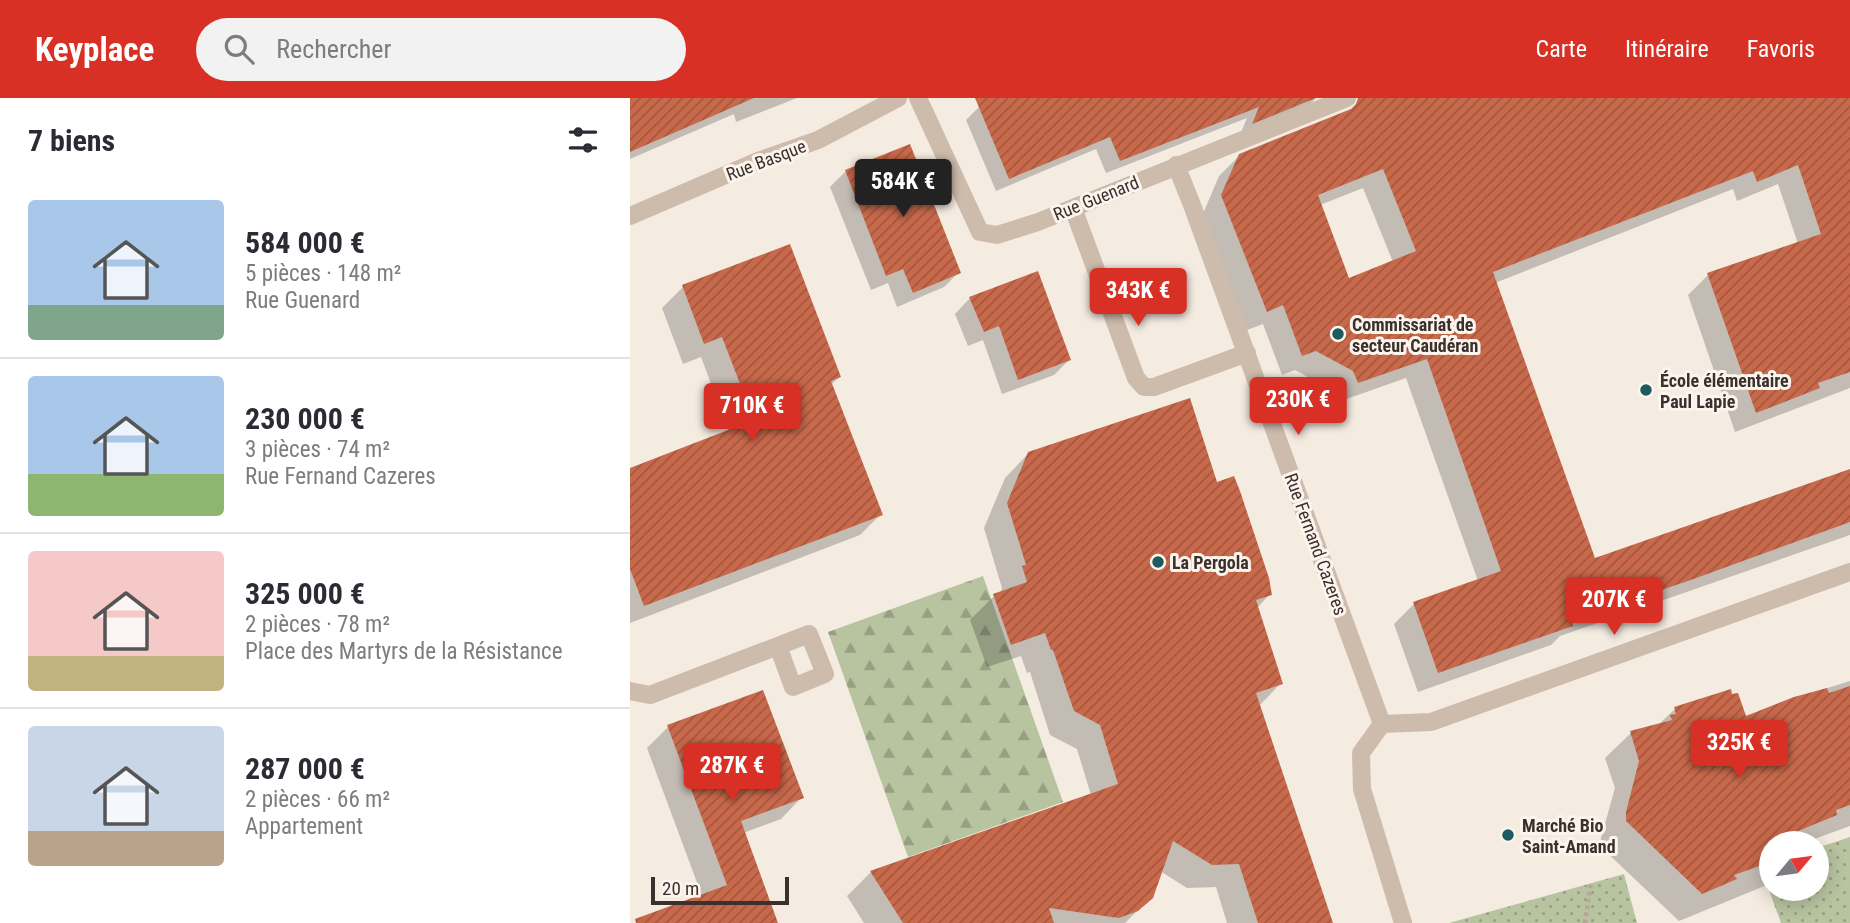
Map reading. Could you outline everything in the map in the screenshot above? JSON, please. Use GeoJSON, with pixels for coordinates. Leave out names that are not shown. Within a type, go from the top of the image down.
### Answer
{"type":"FeatureCollection","features":[{"type":"Feature","properties":{"kind":"street","name":"Rue Basque"},"geometry":{"type":"LineString","coordinates":[[630,216],[758,161],[818,140],[898,98]]}},
{"type":"Feature","properties":{"kind":"street","name":"Rue Guenard"},"geometry":{"type":"LineString","coordinates":[[918,98],[980,232],[997,235],[1073,208],[1347,98]]}},
{"type":"Feature","properties":{"kind":"street","name":"Rue Fernand Cazeres"},"geometry":{"type":"LineString","coordinates":[[1176,165],[1382,724]]}},
{"type":"Feature","properties":{"kind":"street"},"geometry":{"type":"LineString","coordinates":[[1073,208],[1136,378],[1144,387],[1154,387],[1247,353]]}},
{"type":"Feature","properties":{"kind":"street"},"geometry":{"type":"LineString","coordinates":[[1403,923],[1362,789],[1361,753],[1382,724],[1431,722],[1850,572]]}},
{"type":"Feature","properties":{"kind":"street"},"geometry":{"type":"LineString","coordinates":[[630,691],[650,695],[778,646]]}},
{"type":"Feature","properties":{"kind":"path"},"geometry":{"type":"LineString","coordinates":[[1585,923],[1591,883]]}},
{"type":"Feature","properties":{"kind":"green space"},"geometry":{"type":"Polygon","coordinates":[[[983,576],[1063,802],[908,857],[828,632],[983,576]]]}},
{"type":"Feature","properties":{"kind":"green space"},"geometry":{"type":"Polygon","coordinates":[[[1850,837],[1850,923],[1781,923],[1773,901],[1829,901],[1829,844],[1850,837]]]}},
{"type":"Feature","properties":{"kind":"green space"},"geometry":{"type":"Polygon","coordinates":[[[1624,874],[1637,923],[1449,923],[1624,874]]]}},
{"type":"Feature","properties":{"kind":"building"},"geometry":{"type":"Polygon","coordinates":[[[630,98],[754,98],[630,152],[630,98]]]}},
{"type":"Feature","properties":{"kind":"building"},"geometry":{"type":"Polygon","coordinates":[[[975,98],[1316,98],[1252,124],[1259,107],[1120,161],[1110,137],[1009,179],[975,98]]]}},
{"type":"Feature","properties":{"kind":"building"},"geometry":{"type":"Polygon","coordinates":[[[1358,98],[1850,98],[1850,372],[1818,383],[1820,388],[1756,413],[1707,273],[1821,234],[1798,165],[1757,182],[1753,171],[1493,272],[1595,558],[1850,469],[1850,522],[1572,620],[1573,626],[1438,673],[1413,602],[1501,571],[1427,359],[1358,383],[1353,371],[1316,351],[1302,356],[1283,305],[1267,312],[1221,195],[1239,154],[1351,109],[1358,98]],[[1383,169],[1318,195],[1349,278],[1416,251],[1383,169]]]}},
{"type":"Feature","properties":{"kind":"building"},"geometry":{"type":"Polygon","coordinates":[[[910,144],[961,273],[913,293],[903,269],[886,276],[845,170],[910,144]]]}},
{"type":"Feature","properties":{"kind":"building"},"geometry":{"type":"Polygon","coordinates":[[[790,244],[841,377],[831,381],[883,515],[644,606],[630,569],[630,468],[754,420],[722,337],[704,344],[682,285],[790,244]]]}},
{"type":"Feature","properties":{"kind":"building"},"geometry":{"type":"Polygon","coordinates":[[[1038,271],[1071,360],[1018,380],[999,326],[984,332],[969,297],[1038,271]]]}},
{"type":"Feature","properties":{"kind":"building"},"geometry":{"type":"Polygon","coordinates":[[[1190,398],[1217,482],[1234,476],[1269,578],[1272,595],[1256,600],[1283,684],[1256,693],[1333,923],[1258,923],[1239,864],[1212,865],[1173,841],[1153,898],[1138,911],[1119,918],[1049,908],[1054,923],[903,923],[870,871],[1118,784],[1100,725],[1074,711],[1045,633],[1011,645],[993,594],[1027,582],[1022,566],[1026,565],[1007,503],[1028,452],[1190,398]]]}},
{"type":"Feature","properties":{"kind":"building"},"geometry":{"type":"Polygon","coordinates":[[[1850,686],[1850,805],[1836,810],[1837,815],[1798,831],[1759,831],[1759,866],[1734,875],[1737,879],[1702,894],[1626,821],[1639,761],[1630,731],[1672,720],[1670,715],[1676,714],[1674,707],[1731,689],[1732,694],[1738,693],[1746,716],[1794,697],[1827,688],[1829,693],[1850,686]]]}},
{"type":"Feature","properties":{"kind":"building"},"geometry":{"type":"Polygon","coordinates":[[[763,690],[804,798],[741,821],[778,923],[636,923],[635,919],[727,885],[667,725],[763,690]]]}},
{"type":"Feature","properties":{"kind":"place","name":"Commissariat de secteur Caudéran"},"geometry":{"type":"Point","coordinates":[1338,334]}},
{"type":"Feature","properties":{"kind":"place","name":"École élémentaire Paul Lapie"},"geometry":{"type":"Point","coordinates":[1646,390]}},
{"type":"Feature","properties":{"kind":"place","name":"La Pergola"},"geometry":{"type":"Point","coordinates":[1158,562]}},
{"type":"Feature","properties":{"kind":"place","name":"Marché Bio Saint-Amand"},"geometry":{"type":"Point","coordinates":[1508,835]}}]}
